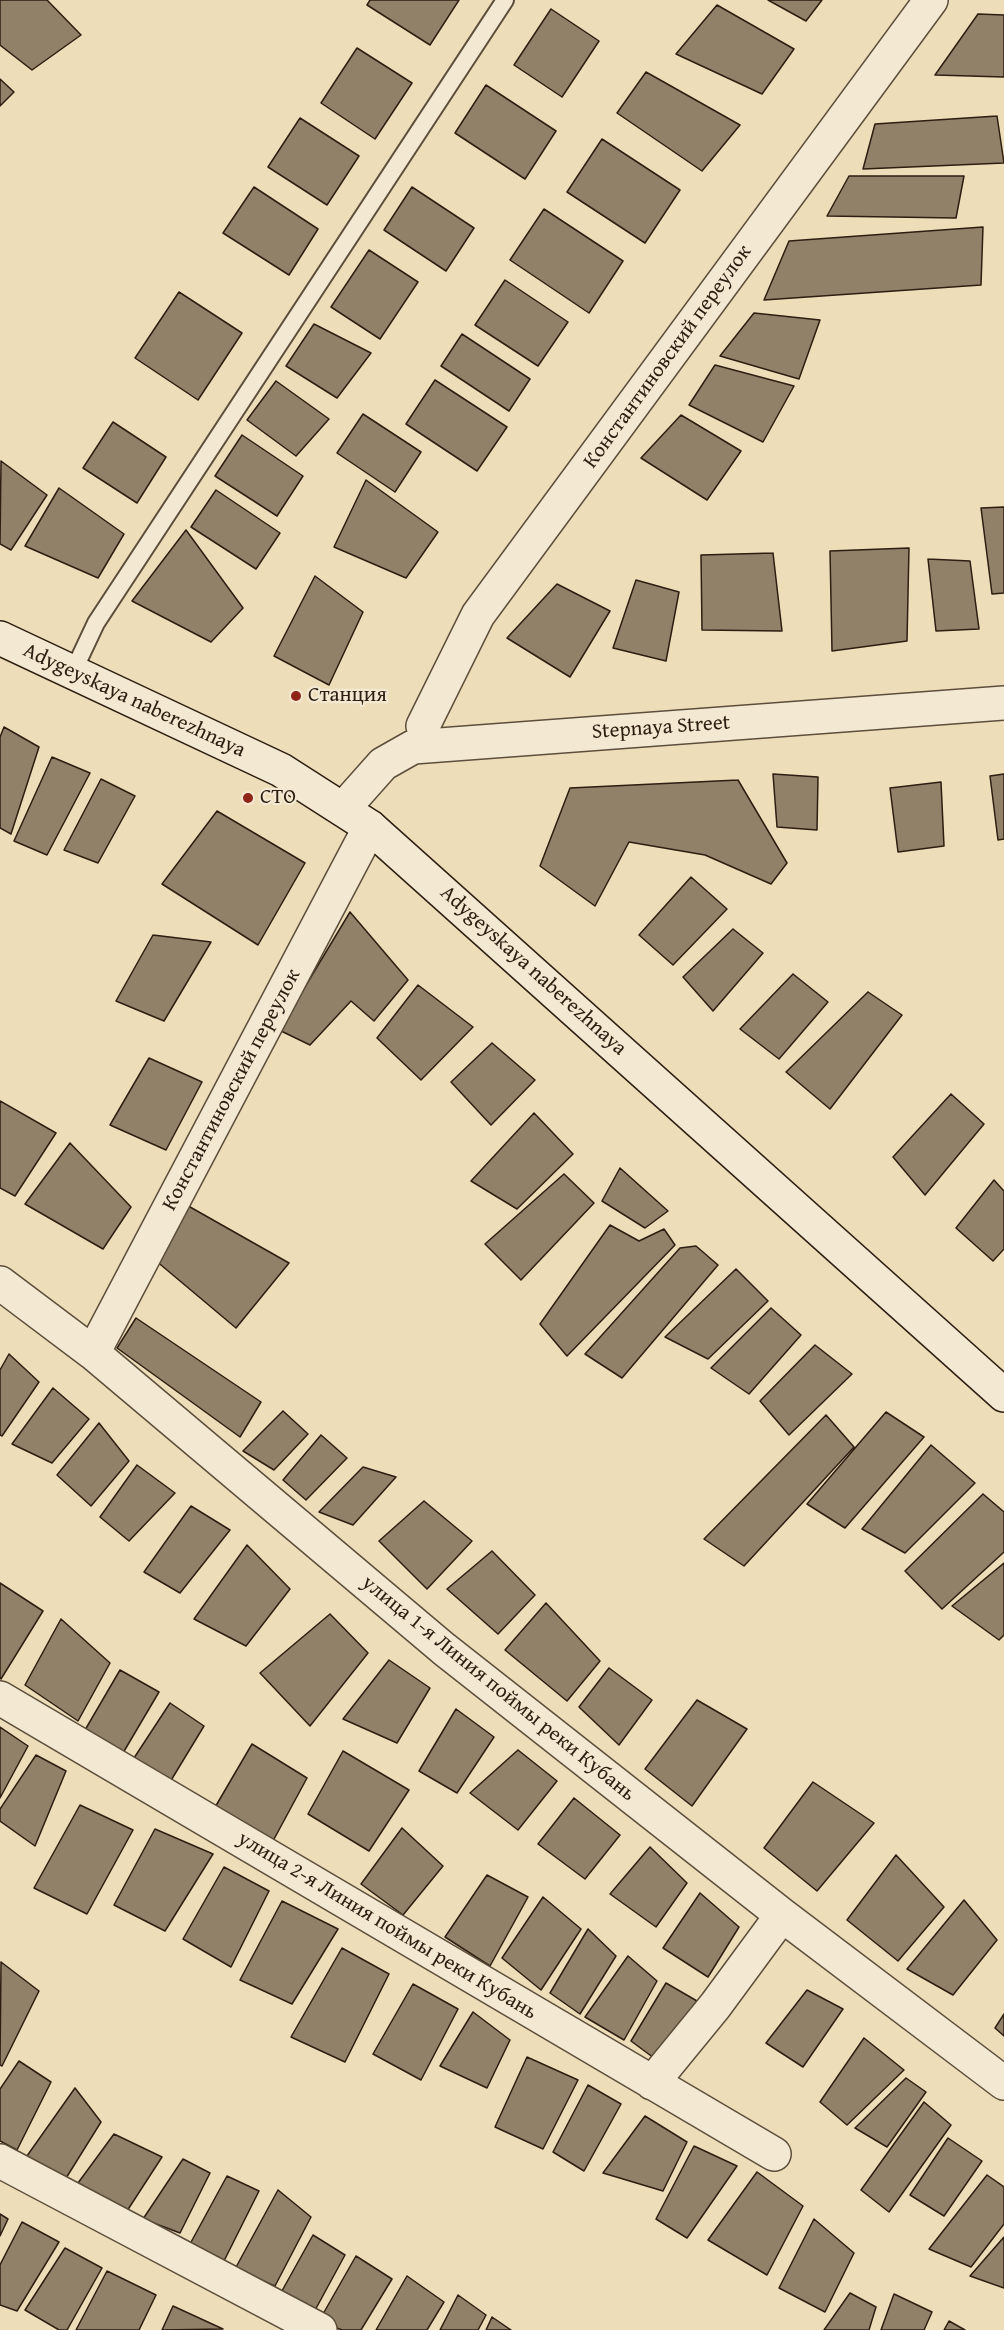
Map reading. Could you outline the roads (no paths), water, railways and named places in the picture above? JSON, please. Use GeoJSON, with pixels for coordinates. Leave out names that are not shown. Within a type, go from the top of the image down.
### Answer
{"type":"FeatureCollection","features":[{"type":"Feature","properties":{"kind":"street","name":"Константиновский переулок"},"geometry":{"type":"LineString","coordinates":[[423,726],[478,615],[931,0]]}},
{"type":"Feature","properties":{"kind":"street","name":"Adygeyskaya naberezhnaya"},"geometry":{"type":"LineString","coordinates":[[0,638],[72,674],[281,770],[370,827],[1004,1395]]}},
{"type":"Feature","properties":{"kind":"street","name":"Stepnaya Street"},"geometry":{"type":"LineString","coordinates":[[343,809],[383,764],[413,747],[1004,702]]}},
{"type":"Feature","properties":{"kind":"street","name":"Константиновский переулок"},"geometry":{"type":"LineString","coordinates":[[93,1353],[370,827]]}},
{"type":"Feature","properties":{"kind":"street","name":"улица 1-я Линия поймы реки Кубань"},"geometry":{"type":"LineString","coordinates":[[0,1283],[93,1353],[444,1649],[782,1915],[1004,2083]]}},
{"type":"Feature","properties":{"kind":"street","name":"улица 2-я Линия поймы реки Кубань"},"geometry":{"type":"LineString","coordinates":[[0,1698],[774,2154]]}},
{"type":"Feature","properties":{"kind":"street"},"geometry":{"type":"LineString","coordinates":[[652,2083],[715,2006],[782,1915]]}},
{"type":"Feature","properties":{"kind":"street"},"geometry":{"type":"LineString","coordinates":[[0,2161],[320,2330]]}},
{"type":"Feature","properties":{"kind":"lane"},"geometry":{"type":"LineString","coordinates":[[72,674],[96,623],[505,0]]}},
{"type":"Feature","properties":{"kind":"place","name":"Станция"},"geometry":{"type":"Point","coordinates":[296,696]}},
{"type":"Feature","properties":{"kind":"place","name":"СТО"},"geometry":{"type":"Point","coordinates":[248,798]}}]}
